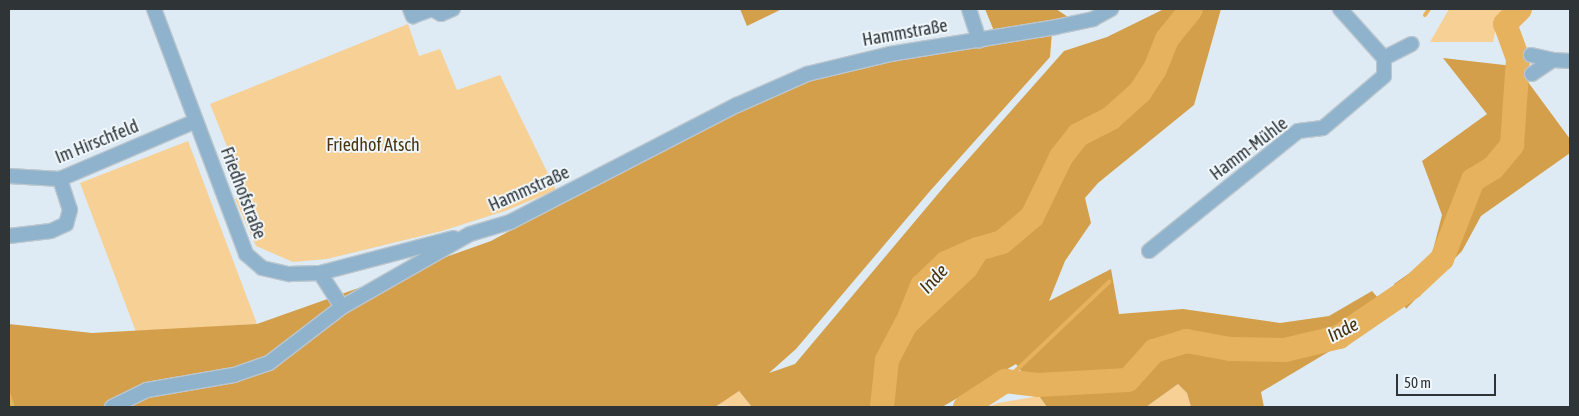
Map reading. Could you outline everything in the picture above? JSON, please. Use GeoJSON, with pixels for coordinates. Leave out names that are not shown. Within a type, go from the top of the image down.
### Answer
{"type":"FeatureCollection","features":[{"type":"Feature","properties":{"kind":"street","name":"Friedhofstraße"},"geometry":{"type":"LineString","coordinates":[[154,9],[246,254],[262,268],[290,274],[320,273],[470,234]]}},
{"type":"Feature","properties":{"kind":"street"},"geometry":{"type":"LineString","coordinates":[[410,9],[413,16],[432,9],[441,14],[453,9]]}},
{"type":"Feature","properties":{"kind":"street","name":"Hammstraße"},"geometry":{"type":"LineString","coordinates":[[969,9],[979,40]]}},
{"type":"Feature","properties":{"kind":"street","name":"Hammstraße"},"geometry":{"type":"LineString","coordinates":[[112,407],[147,390],[234,375],[269,363],[342,307],[470,234],[510,222],[737,105],[807,74],[890,54],[1093,19],[1111,9]]}},
{"type":"Feature","properties":{"kind":"street"},"geometry":{"type":"LineString","coordinates":[[1340,9],[1384,58],[1412,44]]}},
{"type":"Feature","properties":{"kind":"street"},"geometry":{"type":"LineString","coordinates":[[1531,55],[1553,60],[1570,61]]}},
{"type":"Feature","properties":{"kind":"street","name":"Hamm-Mühle"},"geometry":{"type":"LineString","coordinates":[[1149,251],[1298,132],[1323,128],[1368,92],[1384,76],[1384,58]]}},
{"type":"Feature","properties":{"kind":"street"},"geometry":{"type":"LineString","coordinates":[[1532,74],[1553,60]]}},
{"type":"Feature","properties":{"kind":"street","name":"Im Hirschfeld"},"geometry":{"type":"LineString","coordinates":[[9,176],[60,179],[196,121]]}},
{"type":"Feature","properties":{"kind":"street"},"geometry":{"type":"LineString","coordinates":[[9,236],[51,231],[66,224],[70,210],[60,179]]}},
{"type":"Feature","properties":{"kind":"street"},"geometry":{"type":"LineString","coordinates":[[320,273],[342,307]]}},
{"type":"Feature","properties":{"kind":"green space"},"geometry":{"type":"Polygon","coordinates":[[[1449,9],[1513,9],[1497,22],[1493,42],[1430,42],[1449,9]]]}},
{"type":"Feature","properties":{"kind":"green space","name":"Friedhof Atsch"},"geometry":{"type":"Polygon","coordinates":[[[408,24],[419,56],[440,49],[457,90],[500,75],[556,190],[505,211],[442,231],[327,259],[293,262],[256,246],[235,199],[246,194],[210,104],[408,24]]]}},
{"type":"Feature","properties":{"kind":"green space"},"geometry":{"type":"Polygon","coordinates":[[[188,141],[257,324],[136,332],[80,183],[188,141]]]}},
{"type":"Feature","properties":{"kind":"green space"},"geometry":{"type":"Polygon","coordinates":[[[1178,384],[1187,393],[1191,407],[1146,407],[1178,384]]]}},
{"type":"Feature","properties":{"kind":"green space"},"geometry":{"type":"Polygon","coordinates":[[[739,391],[752,407],[713,405],[739,391]]]}},
{"type":"Feature","properties":{"kind":"green space"},"geometry":{"type":"Polygon","coordinates":[[[1039,396],[1047,407],[988,407],[998,403],[1039,396]]]}},
{"type":"Feature","properties":{"kind":"shaded area"},"geometry":{"type":"Polygon","coordinates":[[[740,9],[782,9],[747,26],[740,9]]]}},
{"type":"Feature","properties":{"kind":"shaded area"},"geometry":{"type":"Polygon","coordinates":[[[985,9],[1056,9],[1071,19],[994,31],[985,9]]]}},
{"type":"Feature","properties":{"kind":"shaded area"},"geometry":{"type":"Polygon","coordinates":[[[1164,9],[1221,9],[1194,105],[1098,183],[1085,198],[1091,223],[1065,261],[1049,301],[1111,269],[1119,314],[1183,309],[1280,323],[1329,316],[1372,291],[1392,314],[1261,392],[1264,407],[1191,407],[1187,393],[1178,384],[1146,407],[1047,407],[1016,364],[942,407],[752,407],[739,391],[715,407],[9,407],[9,324],[92,333],[257,324],[491,241],[704,127],[796,86],[838,72],[936,51],[1052,32],[1050,57],[930,191],[796,349],[769,373],[795,364],[948,182],[1064,51],[1107,37],[1164,9]]]}},
{"type":"Feature","properties":{"kind":"shaded area"},"geometry":{"type":"Polygon","coordinates":[[[1443,58],[1531,68],[1528,82],[1570,139],[1570,153],[1481,216],[1462,251],[1406,309],[1394,284],[1431,258],[1442,215],[1422,161],[1487,114],[1443,58]]]}},
{"type":"Feature","properties":{"kind":"waterway","name":"Inde"},"geometry":{"type":"LineString","coordinates":[[882,407],[887,360],[906,324],[966,268],[978,249],[1002,242],[1032,217],[1061,157],[1078,135],[1111,118],[1140,92],[1155,69],[1167,39],[1191,9]]}},
{"type":"Feature","properties":{"kind":"waterway"},"geometry":{"type":"LineString","coordinates":[[1425,15],[1429,9]]}},
{"type":"Feature","properties":{"kind":"waterway","name":"Inde"},"geometry":{"type":"LineString","coordinates":[[965,407],[1005,381],[1037,385],[1128,380],[1154,351],[1186,341],[1230,349],[1285,350],[1339,337],[1412,287],[1442,259],[1473,180],[1493,168],[1512,145],[1518,59],[1505,24],[1520,9]]}},
{"type":"Feature","properties":{"kind":"waterway","name":"Inde"},"geometry":{"type":"LineString","coordinates":[[909,318],[922,286],[946,263],[978,249]]}},
{"type":"Feature","properties":{"kind":"waterway"},"geometry":{"type":"LineString","coordinates":[[1005,381],[1109,282]]}},
{"type":"Feature","properties":{"kind":"waterway"},"geometry":{"type":"LineString","coordinates":[[9,395],[13,407]]}}]}
